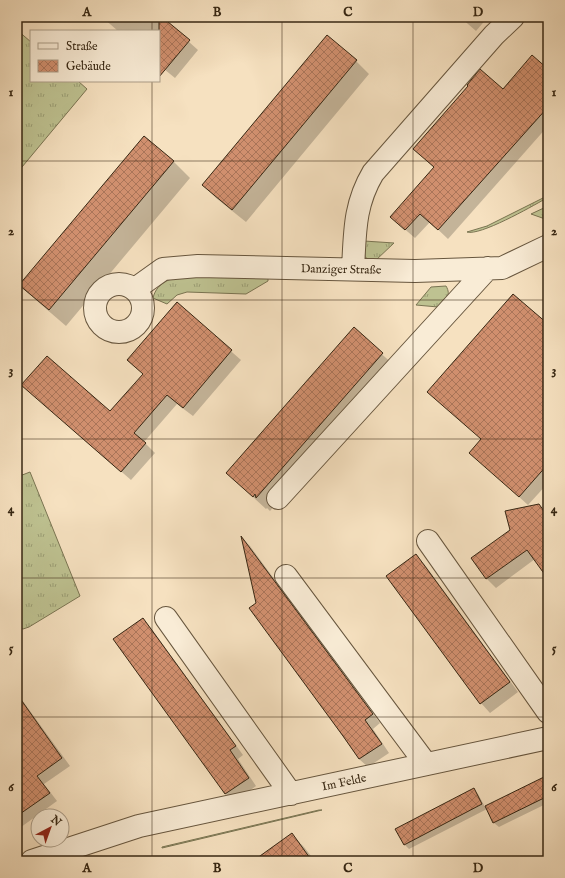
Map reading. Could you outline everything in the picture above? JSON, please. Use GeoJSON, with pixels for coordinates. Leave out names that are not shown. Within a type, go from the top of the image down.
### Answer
{"type":"FeatureCollection","features":[{"type":"Feature","properties":{"kind":"street"},"geometry":{"type":"LineString","coordinates":[[353,269],[358,209],[364,188],[373,173],[501,27],[514,17]]}},
{"type":"Feature","properties":{"kind":"street","name":"Danziger Straße"},"geometry":{"type":"LineString","coordinates":[[135,289],[163,269],[198,266],[415,271],[502,268],[548,246]]}},
{"type":"Feature","properties":{"kind":"street"},"geometry":{"type":"LineString","coordinates":[[278,498],[488,268]]}},
{"type":"Feature","properties":{"kind":"street"},"geometry":{"type":"LineString","coordinates":[[428,541],[548,712]]}},
{"type":"Feature","properties":{"kind":"street"},"geometry":{"type":"LineString","coordinates":[[286,576],[426,764]]}},
{"type":"Feature","properties":{"kind":"street"},"geometry":{"type":"LineString","coordinates":[[166,618],[291,794]]}},
{"type":"Feature","properties":{"kind":"street","name":"Im Felde"},"geometry":{"type":"LineString","coordinates":[[32,861],[140,826],[548,738]]}},
{"type":"Feature","properties":{"kind":"green space"},"geometry":{"type":"Polygon","coordinates":[[[17,30],[30,41],[30,82],[79,82],[87,89],[17,173],[17,30]]]}},
{"type":"Feature","properties":{"kind":"green space"},"geometry":{"type":"Polygon","coordinates":[[[545,197],[545,199],[518,214],[483,230],[467,232],[487,226],[545,197]]]}},
{"type":"Feature","properties":{"kind":"green space"},"geometry":{"type":"Polygon","coordinates":[[[548,206],[548,220],[531,214],[548,206]]]}},
{"type":"Feature","properties":{"kind":"green space"},"geometry":{"type":"Polygon","coordinates":[[[364,241],[394,243],[375,261],[365,257],[364,241]]]}},
{"type":"Feature","properties":{"kind":"green space"},"geometry":{"type":"Polygon","coordinates":[[[188,274],[268,278],[268,281],[246,294],[187,292],[177,295],[167,304],[153,298],[158,288],[166,281],[188,274]]]}},
{"type":"Feature","properties":{"kind":"green space"},"geometry":{"type":"Polygon","coordinates":[[[446,286],[448,289],[448,295],[438,307],[416,305],[431,287],[446,286]]]}},
{"type":"Feature","properties":{"kind":"green space"},"geometry":{"type":"Polygon","coordinates":[[[30,472],[80,596],[29,627],[23,629],[17,627],[17,477],[30,472]]]}},
{"type":"Feature","properties":{"kind":"green space"},"geometry":{"type":"Polygon","coordinates":[[[322,810],[162,848],[162,847],[322,810]]]}},
{"type":"Feature","properties":{"kind":"building"},"geometry":{"type":"Polygon","coordinates":[[[159,17],[162,17],[190,40],[160,76],[160,30],[159,17]]]}},
{"type":"Feature","properties":{"kind":"building"},"geometry":{"type":"Polygon","coordinates":[[[327,35],[357,60],[232,210],[202,185],[327,35]]]}},
{"type":"Feature","properties":{"kind":"building"},"geometry":{"type":"Polygon","coordinates":[[[532,55],[548,69],[548,107],[438,230],[420,214],[405,230],[390,217],[434,167],[413,149],[468,86],[467,85],[480,69],[503,89],[532,55]]]}},
{"type":"Feature","properties":{"kind":"building"},"geometry":{"type":"Polygon","coordinates":[[[144,136],[174,161],[49,310],[19,285],[144,136]]]}},
{"type":"Feature","properties":{"kind":"building"},"geometry":{"type":"Polygon","coordinates":[[[513,294],[548,324],[548,464],[519,497],[469,453],[481,439],[427,392],[513,294]]]}},
{"type":"Feature","properties":{"kind":"building"},"geometry":{"type":"Polygon","coordinates":[[[177,302],[232,350],[183,408],[167,395],[134,433],[146,443],[121,472],[21,385],[47,356],[110,411],[143,374],[127,360],[177,302]]]}},
{"type":"Feature","properties":{"kind":"building"},"geometry":{"type":"Polygon","coordinates":[[[354,327],[383,353],[256,498],[255,494],[253,497],[226,473],[354,327]]]}},
{"type":"Feature","properties":{"kind":"building"},"geometry":{"type":"Polygon","coordinates":[[[539,504],[548,517],[548,579],[527,550],[486,579],[471,558],[510,530],[505,511],[539,504]]]}},
{"type":"Feature","properties":{"kind":"building"},"geometry":{"type":"Polygon","coordinates":[[[241,536],[373,714],[365,720],[382,744],[359,759],[249,608],[256,603],[241,536]]]}},
{"type":"Feature","properties":{"kind":"building"},"geometry":{"type":"Polygon","coordinates":[[[416,554],[510,682],[480,704],[386,576],[416,554]]]}},
{"type":"Feature","properties":{"kind":"building"},"geometry":{"type":"Polygon","coordinates":[[[143,618],[236,746],[230,750],[249,778],[225,794],[113,639],[143,618]]]}},
{"type":"Feature","properties":{"kind":"building"},"geometry":{"type":"Polygon","coordinates":[[[17,694],[62,758],[37,776],[50,793],[17,816],[17,694]]]}},
{"type":"Feature","properties":{"kind":"building"},"geometry":{"type":"Polygon","coordinates":[[[548,775],[548,796],[493,823],[485,806],[548,775]]]}},
{"type":"Feature","properties":{"kind":"building"},"geometry":{"type":"Polygon","coordinates":[[[474,788],[482,804],[404,845],[395,829],[474,788]]]}},
{"type":"Feature","properties":{"kind":"building"},"geometry":{"type":"Polygon","coordinates":[[[292,833],[312,861],[253,861],[292,833]]]}}]}
